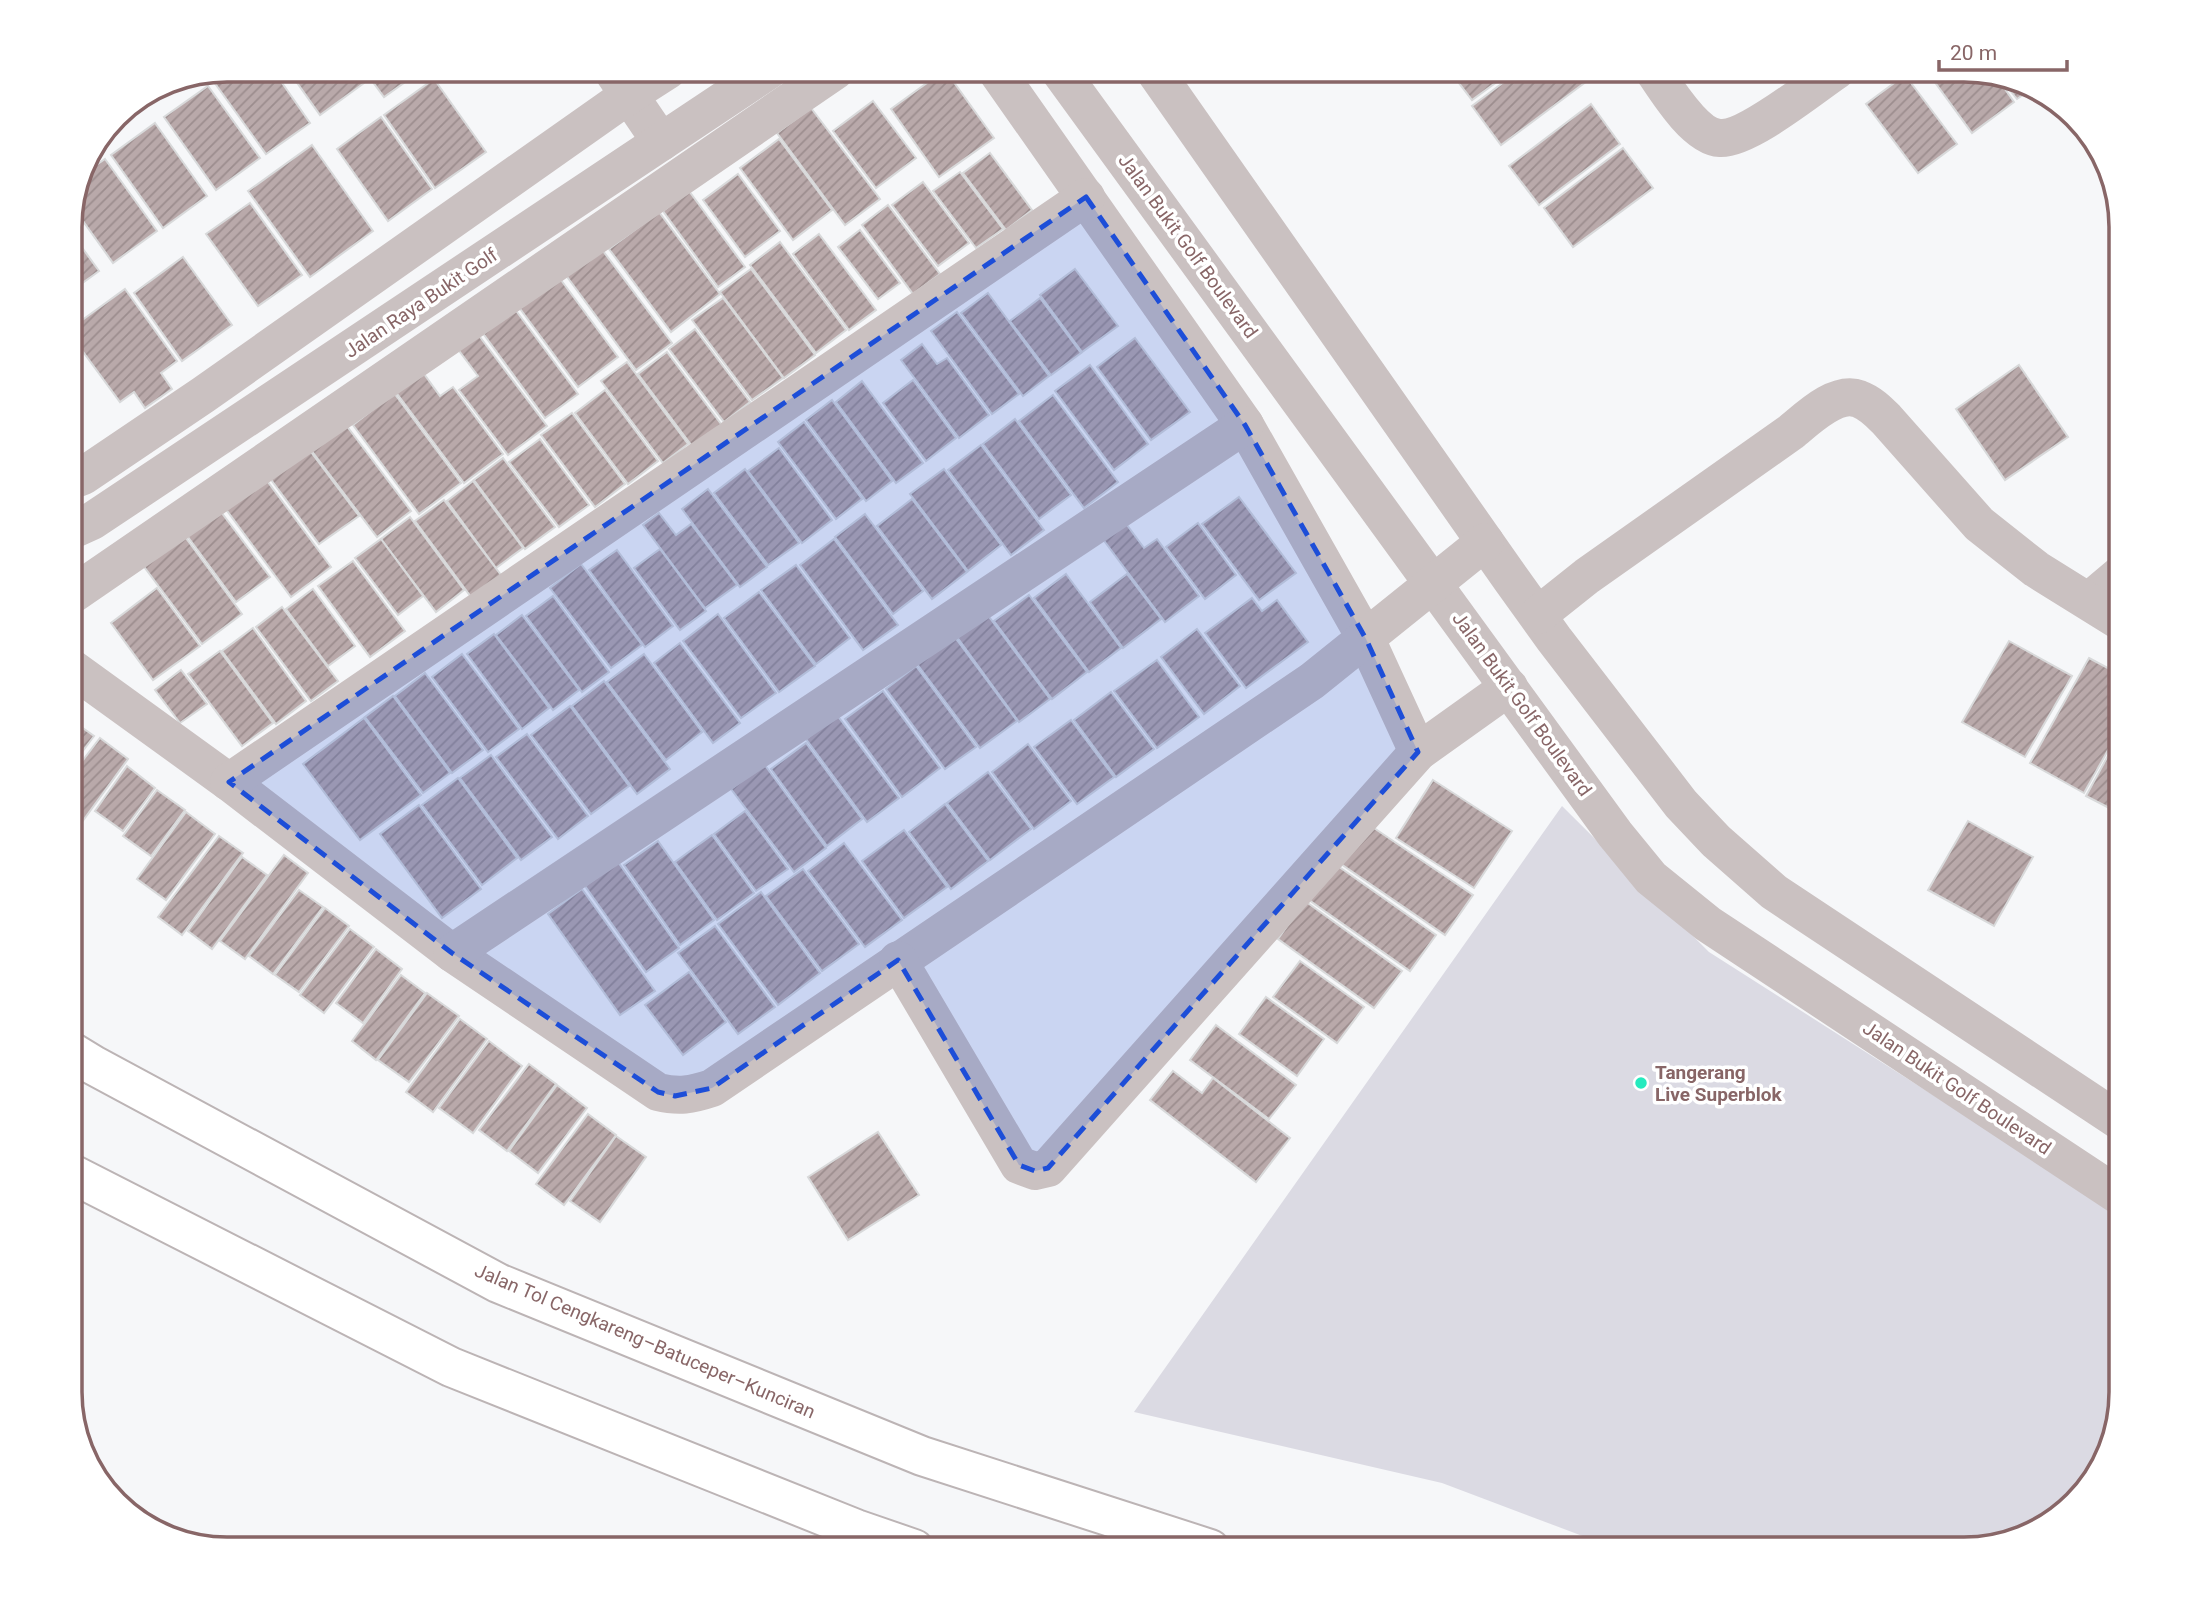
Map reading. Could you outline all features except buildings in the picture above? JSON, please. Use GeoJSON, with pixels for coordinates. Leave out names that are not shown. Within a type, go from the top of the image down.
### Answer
{"type":"FeatureCollection","features":[{"type":"Feature","properties":{"kind":"highway","name":"Jalan Tol Cengkareng–Batuceper–Kunciran"},"geometry":{"type":"LineString","coordinates":[[83,1059],[498,1283],[922,1456],[1173,1537]]}},
{"type":"Feature","properties":{"kind":"highway"},"geometry":{"type":"LineString","coordinates":[[83,1180],[451,1367],[880,1537]]}},
{"type":"Feature","properties":{"kind":"street"},"geometry":{"type":"LineString","coordinates":[[1163,82],[1485,542],[1681,804],[1716,841],[1774,892],[2109,1114]]}},
{"type":"Feature","properties":{"kind":"street"},"geometry":{"type":"LineString","coordinates":[[1661,82],[1678,108],[1694,125],[1718,139],[1739,136],[1820,82]]}},
{"type":"Feature","properties":{"kind":"street"},"geometry":{"type":"LineString","coordinates":[[83,476],[204,395],[620,83],[661,142]]}},
{"type":"Feature","properties":{"kind":"street","name":"Jalan Raya Bukit Golf"},"geometry":{"type":"LineString","coordinates":[[83,525],[750,83]]}},
{"type":"Feature","properties":{"kind":"street"},"geometry":{"type":"LineString","coordinates":[[83,587],[818,83]]}},
{"type":"Feature","properties":{"kind":"street"},"geometry":{"type":"LineString","coordinates":[[1005,83],[1245,425],[1366,639],[1418,752]]}},
{"type":"Feature","properties":{"kind":"street","name":"Jalan Bukit Golf Boulevard"},"geometry":{"type":"LineString","coordinates":[[1068,83],[1615,834],[1651,878],[1720,932],[2109,1189]]}},
{"type":"Feature","properties":{"kind":"street"},"geometry":{"type":"LineString","coordinates":[[229,782],[1086,197]]}},
{"type":"Feature","properties":{"kind":"street"},"geometry":{"type":"LineString","coordinates":[[1538,615],[1587,576],[1821,408],[1846,397],[1857,398],[1870,404],[1886,419],[1979,524],[2036,569],[2109,614]]}},
{"type":"Feature","properties":{"kind":"street"},"geometry":{"type":"LineString","coordinates":[[452,953],[1245,425]]}},
{"type":"Feature","properties":{"kind":"street"},"geometry":{"type":"LineString","coordinates":[[83,676],[229,782],[452,953],[658,1092],[675,1096],[712,1088],[1312,681],[1485,542]]}},
{"type":"Feature","properties":{"kind":"street"},"geometry":{"type":"LineString","coordinates":[[2089,601],[2109,584]]}},
{"type":"Feature","properties":{"kind":"street"},"geometry":{"type":"LineString","coordinates":[[898,960],[1019,1165],[1042,1171],[1058,1158],[1418,752],[1509,687]]}},
{"type":"Feature","properties":{"kind":"highlighted area"},"geometry":{"type":"Polygon","coordinates":[[[1086,197],[1245,425],[1366,639],[1418,752],[1048,1168],[1035,1171],[1019,1165],[898,960],[712,1088],[675,1096],[658,1092],[452,953],[229,782],[1086,197]]]}},
{"type":"Feature","properties":{"kind":"shaded area","name":"Tangerang Live Superblok"},"geometry":{"type":"Polygon","coordinates":[[[1562,806],[1709,952],[2109,1207],[2109,1391],[2101,1438],[2094,1456],[2079,1480],[2052,1507],[2028,1522],[1982,1536],[1585,1537],[1442,1483],[1134,1412],[1562,806]]]}},
{"type":"Feature","properties":{"kind":"place","name":"Tangerang Live Superblok"},"geometry":{"type":"Point","coordinates":[1641,1083]}}]}
